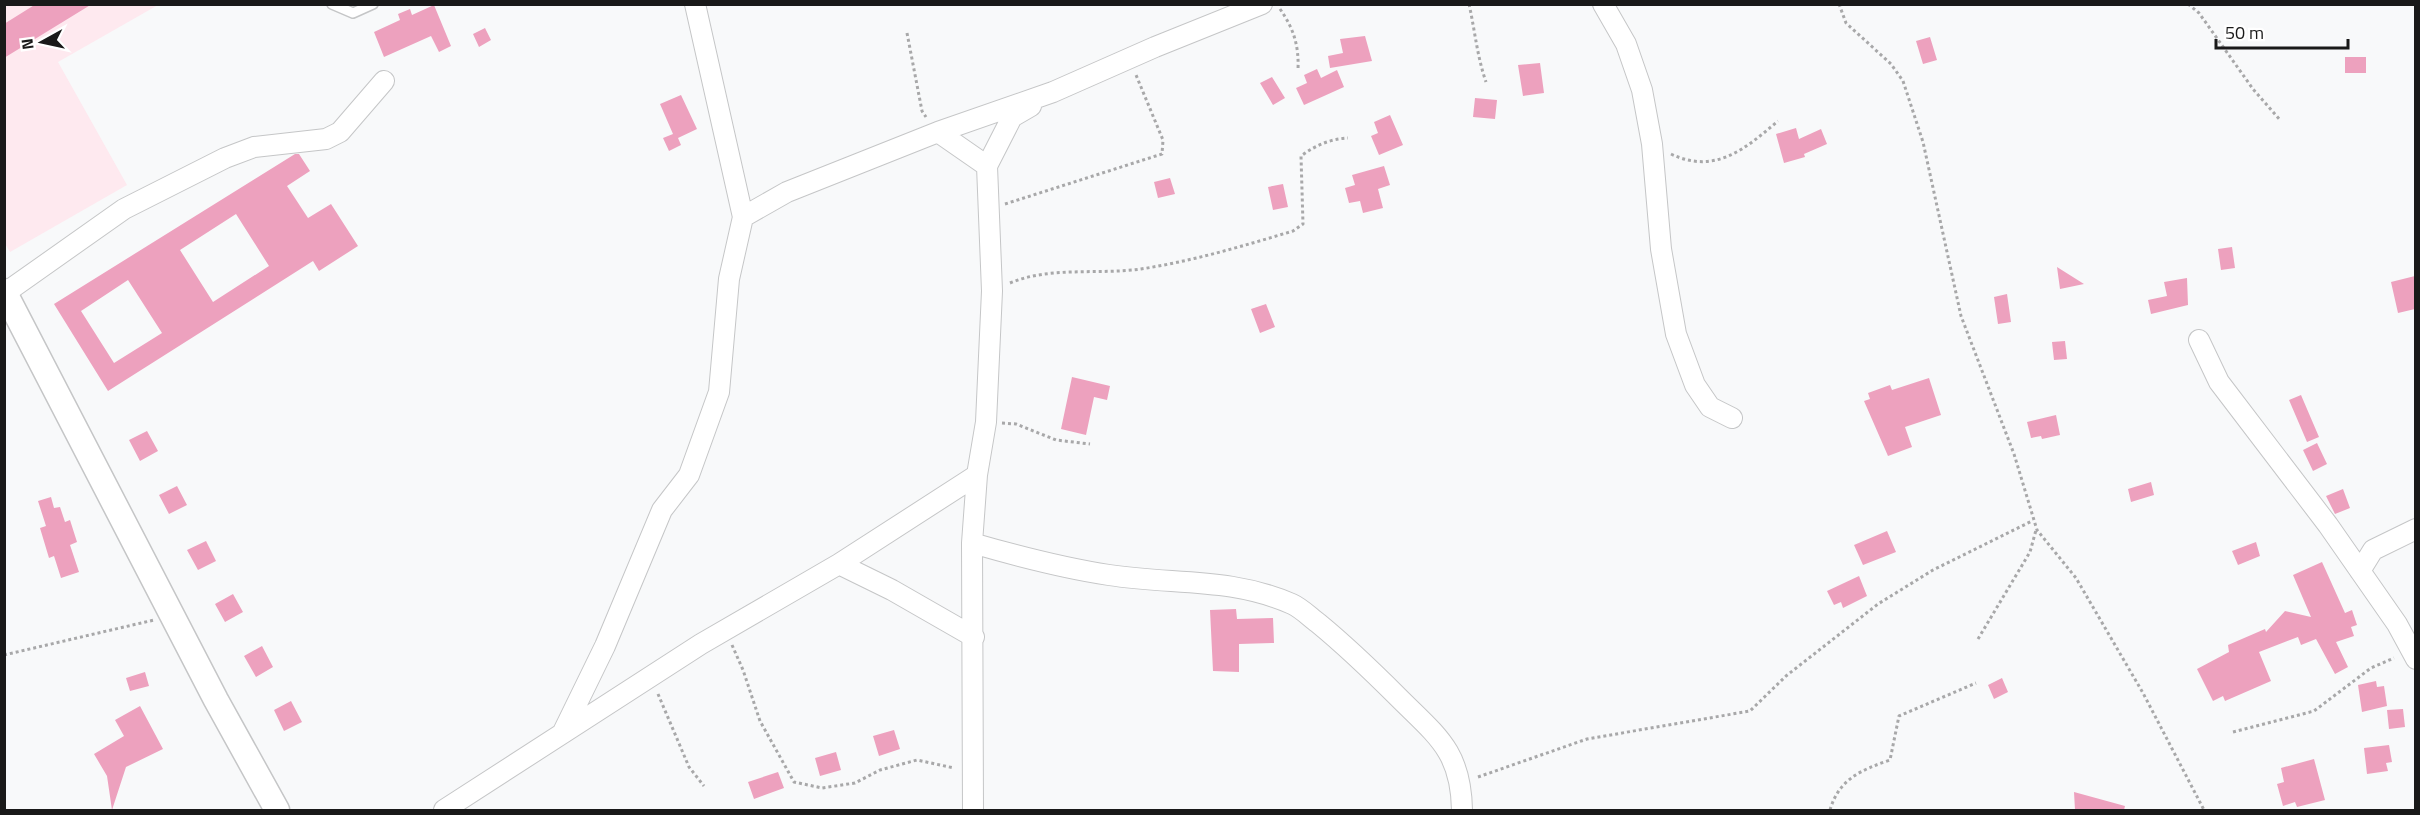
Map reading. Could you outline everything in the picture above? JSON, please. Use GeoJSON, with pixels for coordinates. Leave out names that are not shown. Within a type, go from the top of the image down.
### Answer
{"type":"FeatureCollection","features":[{"type":"Feature","properties":{"kind":"street"},"geometry":{"type":"LineString","coordinates":[[563,732],[605,646],[662,510],[689,474],[719,392],[729,279],[743,216],[695,4]]}},
{"type":"Feature","properties":{"kind":"street"},"geometry":{"type":"LineString","coordinates":[[743,216],[787,192],[939,132],[1053,92],[1130,60],[1155,47],[1262,4]]}},
{"type":"Feature","properties":{"kind":"street"},"geometry":{"type":"LineString","coordinates":[[1603,4],[1626,44],[1642,90],[1652,144],[1660,249],[1676,334],[1695,385],[1710,406],[1732,418]]}},
{"type":"Feature","properties":{"kind":"street"},"geometry":{"type":"LineString","coordinates":[[278,810],[173,615],[5,292],[124,209],[225,158],[254,147],[326,139],[340,132],[384,81]]}},
{"type":"Feature","properties":{"kind":"street"},"geometry":{"type":"LineString","coordinates":[[973,810],[971,771],[974,637],[972,543],[977,475],[986,422],[992,291],[987,166],[1012,117],[1053,92]]}},
{"type":"Feature","properties":{"kind":"street"},"geometry":{"type":"LineString","coordinates":[[939,132],[987,166]]}},
{"type":"Feature","properties":{"kind":"street"},"geometry":{"type":"LineString","coordinates":[[2199,340],[2219,382],[2360,571],[2414,655]]}},
{"type":"Feature","properties":{"kind":"street"},"geometry":{"type":"LineString","coordinates":[[444,810],[650,676],[838,564],[977,475]]}},
{"type":"Feature","properties":{"kind":"street"},"geometry":{"type":"LineString","coordinates":[[2360,571],[2373,550],[2415,529]]}},
{"type":"Feature","properties":{"kind":"street"},"geometry":{"type":"LineString","coordinates":[[972,543],[1031,560],[1111,576],[1195,581],[1251,590],[1295,605],[1373,672],[1430,729],[1453,757],[1462,783],[1462,810]]}},
{"type":"Feature","properties":{"kind":"street"},"geometry":{"type":"LineString","coordinates":[[838,564],[892,590],[974,637]]}},
{"type":"Feature","properties":{"kind":"lane"},"geometry":{"type":"LineString","coordinates":[[332,4],[353,12],[373,4]]}},
{"type":"Feature","properties":{"kind":"path"},"geometry":{"type":"LineString","coordinates":[[1278,4],[1290,23],[1299,47],[1298,70]]}},
{"type":"Feature","properties":{"kind":"path"},"geometry":{"type":"LineString","coordinates":[[1469,4],[1475,28],[1476,56],[1486,82]]}},
{"type":"Feature","properties":{"kind":"path"},"geometry":{"type":"LineString","coordinates":[[1839,4],[1846,23],[1891,64],[1903,81],[1923,142],[1961,316],[2014,454],[2032,520],[2037,530],[2076,578],[2143,693],[2204,810]]}},
{"type":"Feature","properties":{"kind":"path"},"geometry":{"type":"LineString","coordinates":[[2188,4],[2199,13],[2253,89],[2280,120]]}},
{"type":"Feature","properties":{"kind":"path"},"geometry":{"type":"LineString","coordinates":[[908,33],[922,111],[939,132]]}},
{"type":"Feature","properties":{"kind":"path"},"geometry":{"type":"LineString","coordinates":[[989,209],[1043,194],[1162,154],[1163,140],[1130,60]]}},
{"type":"Feature","properties":{"kind":"path"},"geometry":{"type":"LineString","coordinates":[[1652,144],[1687,161],[1709,162],[1725,158],[1752,144],[1778,121]]}},
{"type":"Feature","properties":{"kind":"path"},"geometry":{"type":"LineString","coordinates":[[992,291],[1028,275],[1140,269],[1194,260],[1293,231],[1303,224],[1301,156],[1312,148],[1334,139],[1348,138]]}},
{"type":"Feature","properties":{"kind":"path"},"geometry":{"type":"LineString","coordinates":[[986,422],[1016,424],[1056,440],[1090,444]]}},
{"type":"Feature","properties":{"kind":"path"},"geometry":{"type":"LineString","coordinates":[[1462,783],[1587,740],[1750,711],[1786,675],[1878,604],[1933,570],[1984,547],[2032,520]]}},
{"type":"Feature","properties":{"kind":"path"},"geometry":{"type":"LineString","coordinates":[[1978,639],[2030,552],[2037,530]]}},
{"type":"Feature","properties":{"kind":"path"},"geometry":{"type":"LineString","coordinates":[[4,655],[173,615]]}},
{"type":"Feature","properties":{"kind":"path"},"geometry":{"type":"LineString","coordinates":[[725,630],[744,670],[760,721],[794,782],[822,788],[855,783],[880,770],[917,760],[971,771]]}},
{"type":"Feature","properties":{"kind":"path"},"geometry":{"type":"LineString","coordinates":[[2234,732],[2314,711],[2371,668],[2414,655]]}},
{"type":"Feature","properties":{"kind":"path"},"geometry":{"type":"LineString","coordinates":[[650,676],[689,767],[704,786]]}},
{"type":"Feature","properties":{"kind":"path"},"geometry":{"type":"LineString","coordinates":[[1830,810],[1840,787],[1847,780],[1861,770],[1890,760],[1899,716],[1976,683]]}},
{"type":"Feature","properties":{"kind":"shaded area"},"geometry":{"type":"Polygon","coordinates":[[[4,5],[158,5],[58,62],[127,185],[10,252],[4,242],[4,5]]]}},
{"type":"Feature","properties":{"kind":"building"},"geometry":{"type":"Polygon","coordinates":[[[36,4],[92,4],[4,58],[4,24],[36,4]]]}},
{"type":"Feature","properties":{"kind":"building"},"geometry":{"type":"Polygon","coordinates":[[[434,5],[451,46],[439,52],[431,36],[384,57],[374,32],[400,20],[398,14],[410,9],[412,15],[434,5]]]}},
{"type":"Feature","properties":{"kind":"building"},"geometry":{"type":"Polygon","coordinates":[[[485,28],[491,40],[479,47],[473,34],[485,28]]]}},
{"type":"Feature","properties":{"kind":"building"},"geometry":{"type":"Polygon","coordinates":[[[1365,36],[1372,61],[1330,68],[1328,56],[1343,53],[1340,39],[1365,36]]]}},
{"type":"Feature","properties":{"kind":"building"},"geometry":{"type":"Polygon","coordinates":[[[1930,37],[1937,60],[1923,64],[1916,41],[1930,37]]]}},
{"type":"Feature","properties":{"kind":"building"},"geometry":{"type":"Polygon","coordinates":[[[2345,57],[2366,57],[2366,73],[2345,73],[2345,57]]]}},
{"type":"Feature","properties":{"kind":"building"},"geometry":{"type":"Polygon","coordinates":[[[1540,63],[1544,93],[1523,96],[1518,65],[1540,63]]]}},
{"type":"Feature","properties":{"kind":"building"},"geometry":{"type":"Polygon","coordinates":[[[1317,69],[1321,78],[1337,70],[1344,87],[1304,105],[1296,88],[1307,83],[1304,75],[1317,69]]]}},
{"type":"Feature","properties":{"kind":"building"},"geometry":{"type":"Polygon","coordinates":[[[1272,77],[1285,98],[1273,105],[1260,83],[1272,77]]]}},
{"type":"Feature","properties":{"kind":"building"},"geometry":{"type":"Polygon","coordinates":[[[681,95],[697,129],[678,138],[681,145],[669,151],[663,138],[673,134],[660,104],[681,95]]]}},
{"type":"Feature","properties":{"kind":"building"},"geometry":{"type":"Polygon","coordinates":[[[1475,98],[1497,100],[1495,119],[1473,117],[1475,98]]]}},
{"type":"Feature","properties":{"kind":"building"},"geometry":{"type":"Polygon","coordinates":[[[1390,115],[1403,145],[1379,155],[1371,136],[1378,133],[1374,122],[1390,115]]]}},
{"type":"Feature","properties":{"kind":"building"},"geometry":{"type":"Polygon","coordinates":[[[1796,128],[1799,139],[1821,129],[1827,144],[1804,154],[1805,157],[1784,163],[1776,134],[1796,128]]]}},
{"type":"Feature","properties":{"kind":"building"},"geometry":{"type":"Polygon","coordinates":[[[295,154],[299,154],[310,171],[287,186],[308,218],[331,204],[358,246],[319,271],[313,261],[108,391],[54,304],[295,154]],[[236,214],[180,250],[213,302],[269,266],[236,214]],[[128,280],[81,311],[114,363],[162,333],[128,280]]]}},
{"type":"Feature","properties":{"kind":"building"},"geometry":{"type":"Polygon","coordinates":[[[1384,166],[1390,185],[1378,189],[1383,208],[1363,213],[1360,201],[1349,203],[1345,188],[1355,185],[1352,175],[1384,166]]]}},
{"type":"Feature","properties":{"kind":"building"},"geometry":{"type":"Polygon","coordinates":[[[1170,178],[1175,194],[1158,198],[1154,182],[1170,178]]]}},
{"type":"Feature","properties":{"kind":"building"},"geometry":{"type":"Polygon","coordinates":[[[1283,184],[1288,207],[1273,210],[1268,187],[1283,184]]]}},
{"type":"Feature","properties":{"kind":"building"},"geometry":{"type":"Polygon","coordinates":[[[2232,247],[2235,268],[2221,270],[2218,249],[2232,247]]]}},
{"type":"Feature","properties":{"kind":"building"},"geometry":{"type":"Polygon","coordinates":[[[2057,267],[2084,284],[2060,289],[2057,267]]]}},
{"type":"Feature","properties":{"kind":"building"},"geometry":{"type":"Polygon","coordinates":[[[2415,276],[2415,309],[2398,313],[2391,282],[2415,276]]]}},
{"type":"Feature","properties":{"kind":"building"},"geometry":{"type":"Polygon","coordinates":[[[2187,278],[2188,305],[2151,314],[2148,300],[2167,296],[2164,282],[2187,278]]]}},
{"type":"Feature","properties":{"kind":"building"},"geometry":{"type":"Polygon","coordinates":[[[2007,294],[2011,322],[1998,324],[1994,297],[2007,294]]]}},
{"type":"Feature","properties":{"kind":"building"},"geometry":{"type":"Polygon","coordinates":[[[1266,304],[1275,327],[1260,333],[1251,309],[1266,304]]]}},
{"type":"Feature","properties":{"kind":"building"},"geometry":{"type":"Polygon","coordinates":[[[2065,341],[2067,359],[2054,360],[2052,342],[2065,341]]]}},
{"type":"Feature","properties":{"kind":"building"},"geometry":{"type":"Polygon","coordinates":[[[1072,377],[1110,386],[1107,400],[1094,397],[1086,435],[1061,429],[1072,377]]]}},
{"type":"Feature","properties":{"kind":"building"},"geometry":{"type":"Polygon","coordinates":[[[1929,378],[1941,415],[1905,427],[1912,447],[1888,456],[1864,401],[1870,399],[1868,393],[1890,385],[1892,390],[1929,378]]]}},
{"type":"Feature","properties":{"kind":"building"},"geometry":{"type":"Polygon","coordinates":[[[2301,395],[2319,437],[2307,442],[2289,400],[2301,395]]]}},
{"type":"Feature","properties":{"kind":"building"},"geometry":{"type":"Polygon","coordinates":[[[2056,415],[2060,435],[2042,439],[2041,436],[2031,438],[2027,422],[2056,415]]]}},
{"type":"Feature","properties":{"kind":"building"},"geometry":{"type":"Polygon","coordinates":[[[147,431],[158,451],[140,461],[129,440],[147,431]]]}},
{"type":"Feature","properties":{"kind":"building"},"geometry":{"type":"Polygon","coordinates":[[[2317,443],[2327,464],[2313,471],[2303,450],[2317,443]]]}},
{"type":"Feature","properties":{"kind":"building"},"geometry":{"type":"Polygon","coordinates":[[[2151,482],[2154,495],[2131,502],[2128,489],[2151,482]]]}},
{"type":"Feature","properties":{"kind":"building"},"geometry":{"type":"Polygon","coordinates":[[[177,486],[187,505],[169,514],[159,495],[177,486]]]}},
{"type":"Feature","properties":{"kind":"building"},"geometry":{"type":"Polygon","coordinates":[[[2343,489],[2350,508],[2335,514],[2326,496],[2343,489]]]}},
{"type":"Feature","properties":{"kind":"building"},"geometry":{"type":"Polygon","coordinates":[[[51,497],[54,508],[60,507],[65,522],[70,520],[77,542],[70,545],[79,572],[61,578],[54,556],[49,558],[40,528],[46,526],[38,501],[51,497]]]}},
{"type":"Feature","properties":{"kind":"building"},"geometry":{"type":"Polygon","coordinates":[[[1887,531],[1896,552],[1863,565],[1854,545],[1887,531]]]}},
{"type":"Feature","properties":{"kind":"building"},"geometry":{"type":"Polygon","coordinates":[[[206,541],[216,561],[198,570],[187,550],[206,541]]]}},
{"type":"Feature","properties":{"kind":"building"},"geometry":{"type":"Polygon","coordinates":[[[2256,542],[2260,556],[2238,565],[2232,551],[2256,542]]]}},
{"type":"Feature","properties":{"kind":"building"},"geometry":{"type":"Polygon","coordinates":[[[2322,562],[2345,613],[2352,610],[2357,625],[2351,627],[2354,636],[2336,642],[2348,667],[2335,674],[2316,639],[2301,645],[2298,637],[2259,652],[2271,681],[2225,701],[2223,696],[2213,701],[2197,669],[2229,652],[2228,645],[2265,629],[2266,632],[2285,611],[2311,617],[2293,575],[2322,562]]]}},
{"type":"Feature","properties":{"kind":"building"},"geometry":{"type":"Polygon","coordinates":[[[1859,576],[1867,596],[1843,608],[1841,602],[1834,605],[1827,591],[1859,576]]]}},
{"type":"Feature","properties":{"kind":"building"},"geometry":{"type":"Polygon","coordinates":[[[233,594],[243,612],[225,622],[215,604],[233,594]]]}},
{"type":"Feature","properties":{"kind":"building"},"geometry":{"type":"Polygon","coordinates":[[[1236,609],[1237,619],[1273,618],[1274,643],[1239,644],[1239,672],[1213,671],[1210,610],[1236,609]]]}},
{"type":"Feature","properties":{"kind":"building"},"geometry":{"type":"Polygon","coordinates":[[[262,646],[273,667],[256,677],[244,656],[262,646]]]}},
{"type":"Feature","properties":{"kind":"building"},"geometry":{"type":"Polygon","coordinates":[[[145,672],[149,686],[130,691],[126,678],[145,672]]]}},
{"type":"Feature","properties":{"kind":"building"},"geometry":{"type":"Polygon","coordinates":[[[2002,678],[2008,692],[1994,699],[1988,685],[2002,678]]]}},
{"type":"Feature","properties":{"kind":"building"},"geometry":{"type":"Polygon","coordinates":[[[2376,681],[2377,687],[2384,686],[2387,706],[2362,712],[2358,685],[2376,681]]]}},
{"type":"Feature","properties":{"kind":"building"},"geometry":{"type":"Polygon","coordinates":[[[291,701],[302,722],[284,731],[274,710],[291,701]]]}},
{"type":"Feature","properties":{"kind":"building"},"geometry":{"type":"Polygon","coordinates":[[[140,706],[163,749],[126,767],[112,810],[107,776],[94,754],[124,736],[115,720],[140,706]]]}},
{"type":"Feature","properties":{"kind":"building"},"geometry":{"type":"Polygon","coordinates":[[[2403,709],[2405,727],[2389,729],[2387,710],[2403,709]]]}},
{"type":"Feature","properties":{"kind":"building"},"geometry":{"type":"Polygon","coordinates":[[[894,730],[900,749],[879,756],[873,736],[894,730]]]}},
{"type":"Feature","properties":{"kind":"building"},"geometry":{"type":"Polygon","coordinates":[[[2389,745],[2392,762],[2386,763],[2388,771],[2367,774],[2364,748],[2389,745]]]}},
{"type":"Feature","properties":{"kind":"building"},"geometry":{"type":"Polygon","coordinates":[[[836,752],[841,770],[820,776],[815,758],[836,752]]]}},
{"type":"Feature","properties":{"kind":"building"},"geometry":{"type":"Polygon","coordinates":[[[2314,759],[2325,800],[2297,807],[2295,802],[2283,806],[2277,784],[2284,782],[2281,768],[2314,759]]]}},
{"type":"Feature","properties":{"kind":"building"},"geometry":{"type":"Polygon","coordinates":[[[778,772],[784,788],[754,799],[748,782],[778,772]]]}},
{"type":"Feature","properties":{"kind":"building"},"geometry":{"type":"Polygon","coordinates":[[[2074,792],[2125,806],[2124,810],[2075,810],[2074,792]]]}}]}
